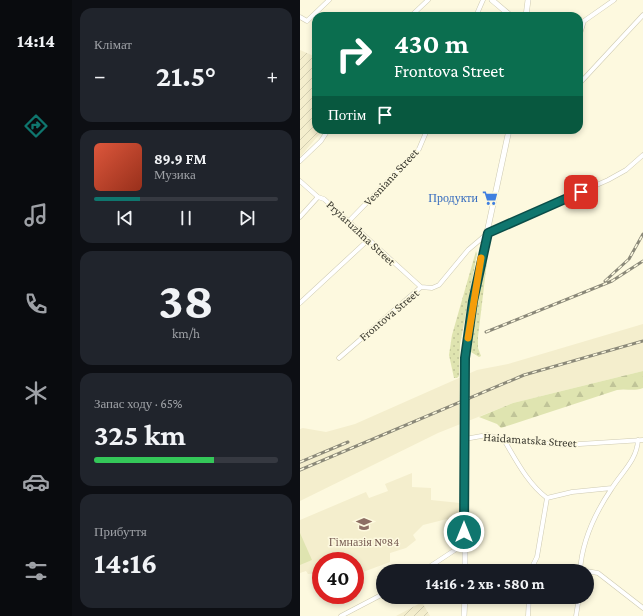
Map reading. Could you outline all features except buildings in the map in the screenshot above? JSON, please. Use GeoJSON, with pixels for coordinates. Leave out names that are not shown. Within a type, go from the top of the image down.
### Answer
{"type":"FeatureCollection","features":[{"type":"Feature","properties":{"kind":"street"},"geometry":{"type":"LineString","coordinates":[[317,12],[329,0]]}},
{"type":"Feature","properties":{"kind":"street"},"geometry":{"type":"LineString","coordinates":[[415,12],[428,0]]}},
{"type":"Feature","properties":{"kind":"street"},"geometry":{"type":"LineString","coordinates":[[478,12],[483,0]]}},
{"type":"Feature","properties":{"kind":"street"},"geometry":{"type":"LineString","coordinates":[[492,0],[506,12]]}},
{"type":"Feature","properties":{"kind":"street"},"geometry":{"type":"LineString","coordinates":[[526,12],[528,0]]}},
{"type":"Feature","properties":{"kind":"street"},"geometry":{"type":"LineString","coordinates":[[583,24],[584,21],[614,0]]}},
{"type":"Feature","properties":{"kind":"street"},"geometry":{"type":"LineString","coordinates":[[583,80],[643,14]]}},
{"type":"Feature","properties":{"kind":"street"},"geometry":{"type":"LineString","coordinates":[[300,17],[306,21],[312,17]]}},
{"type":"Feature","properties":{"kind":"street"},"geometry":{"type":"LineString","coordinates":[[300,161],[321,141],[325,134]]}},
{"type":"Feature","properties":{"kind":"street","name":"Vesniana Street"},"geometry":{"type":"LineString","coordinates":[[349,221],[419,149],[425,134]]}},
{"type":"Feature","properties":{"kind":"street"},"geometry":{"type":"LineString","coordinates":[[465,564],[465,358],[473,301],[508,134]]}},
{"type":"Feature","properties":{"kind":"street","name":"Frontova Street"},"geometry":{"type":"LineString","coordinates":[[339,358],[420,287],[432,288],[439,285],[468,250],[488,233],[608,180],[626,170],[643,155]]}},
{"type":"Feature","properties":{"kind":"street","name":"Pryiaruzhna Street"},"geometry":{"type":"LineString","coordinates":[[300,181],[318,197],[324,199],[349,221],[420,287]]}},
{"type":"Feature","properties":{"kind":"street"},"geometry":{"type":"LineString","coordinates":[[300,217],[318,197]]}},
{"type":"Feature","properties":{"kind":"street"},"geometry":{"type":"LineString","coordinates":[[300,303],[368,240]]}},
{"type":"Feature","properties":{"kind":"street","name":"Haidamatska Street"},"geometry":{"type":"LineString","coordinates":[[465,439],[486,434],[504,440],[564,444],[641,440]]}},
{"type":"Feature","properties":{"kind":"street"},"geometry":{"type":"LineString","coordinates":[[504,440],[521,468],[540,493],[547,498],[572,492],[612,488]]}},
{"type":"Feature","properties":{"kind":"street"},"geometry":{"type":"LineString","coordinates":[[581,564],[582,552],[593,520],[637,451],[641,440]]}},
{"type":"Feature","properties":{"kind":"street"},"geometry":{"type":"LineString","coordinates":[[534,564],[537,557],[547,498]]}},
{"type":"Feature","properties":{"kind":"street"},"geometry":{"type":"LineString","coordinates":[[434,564],[464,544]]}},
{"type":"Feature","properties":{"kind":"street"},"geometry":{"type":"LineString","coordinates":[[594,573],[598,573],[643,608]]}},
{"type":"Feature","properties":{"kind":"street"},"geometry":{"type":"LineString","coordinates":[[341,616],[376,598]]}},
{"type":"Feature","properties":{"kind":"street"},"geometry":{"type":"LineString","coordinates":[[464,616],[465,604]]}},
{"type":"Feature","properties":{"kind":"street"},"geometry":{"type":"LineString","coordinates":[[528,616],[529,604]]}},
{"type":"Feature","properties":{"kind":"street"},"geometry":{"type":"LineString","coordinates":[[576,616],[578,604]]}},
{"type":"Feature","properties":{"kind":"shaded area"},"geometry":{"type":"Polygon","coordinates":[[[300,50],[312,55],[312,134],[320,134],[300,157],[300,50]]]}},
{"type":"Feature","properties":{"kind":"shaded area"},"geometry":{"type":"Polygon","coordinates":[[[643,324],[643,371],[513,403],[438,433],[300,501],[300,429],[303,428],[326,432],[355,424],[477,370],[508,364],[643,324]]]}},
{"type":"Feature","properties":{"kind":"shaded area","name":"Гімназія №84"},"geometry":{"type":"Polygon","coordinates":[[[412,473],[412,487],[431,488],[431,500],[460,503],[459,541],[449,541],[447,519],[423,525],[413,535],[416,540],[406,548],[390,553],[390,562],[385,564],[376,564],[376,567],[364,572],[364,552],[312,552],[312,574],[308,574],[306,571],[300,573],[300,520],[366,492],[369,498],[388,491],[385,484],[412,473]]]}},
{"type":"Feature","properties":{"kind":"shaded area"},"geometry":{"type":"Polygon","coordinates":[[[418,604],[423,604],[430,616],[396,616],[418,604]]]}},
{"type":"Feature","properties":{"kind":"green space"},"geometry":{"type":"Polygon","coordinates":[[[476,251],[477,254],[460,345],[459,376],[454,378],[449,355],[452,335],[476,251]]]}},
{"type":"Feature","properties":{"kind":"green space"},"geometry":{"type":"Polygon","coordinates":[[[486,252],[488,253],[478,337],[478,348],[481,356],[479,357],[471,352],[486,252]]]}},
{"type":"Feature","properties":{"kind":"green space"},"geometry":{"type":"Polygon","coordinates":[[[643,371],[643,388],[636,390],[617,390],[501,428],[497,424],[479,417],[513,403],[643,371]]]}},
{"type":"Feature","properties":{"kind":"green space"},"geometry":{"type":"Polygon","coordinates":[[[300,533],[312,560],[300,565],[300,533]]]}},
{"type":"Feature","properties":{"kind":"railway"},"geometry":{"type":"LineString","coordinates":[[605,281],[629,259],[643,234]]}},
{"type":"Feature","properties":{"kind":"railway"},"geometry":{"type":"LineString","coordinates":[[486,332],[612,281],[643,261]]}},
{"type":"Feature","properties":{"kind":"railway"},"geometry":{"type":"LineString","coordinates":[[300,470],[524,375],[643,341]]}},
{"type":"Feature","properties":{"kind":"railway"},"geometry":{"type":"LineString","coordinates":[[300,462],[348,442]]}},
{"type":"Feature","properties":{"kind":"slow traffic"},"geometry":{"type":"LineString","coordinates":[[468,338],[481,258]]}},
{"type":"Feature","properties":{"kind":"place","name":"Продукти"},"geometry":{"type":"Point","coordinates":[490,198]}},
{"type":"Feature","properties":{"kind":"place","name":"Гімназія №84"},"geometry":{"type":"Point","coordinates":[364,524]}},
{"type":"Feature","properties":{"kind":"route"},"geometry":{"type":"LineString","coordinates":[[464,532],[465,358],[482,251],[488,233],[581,192]]}}]}
